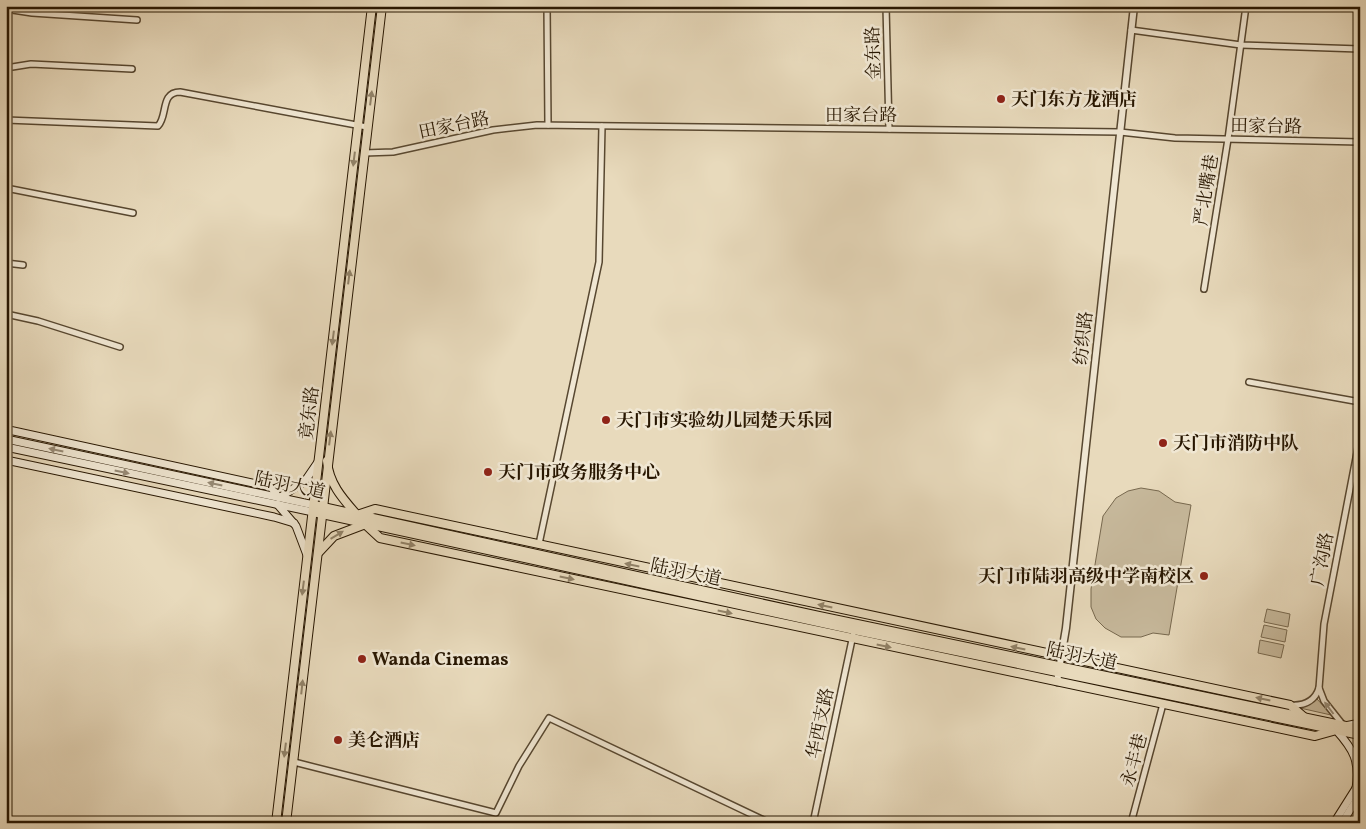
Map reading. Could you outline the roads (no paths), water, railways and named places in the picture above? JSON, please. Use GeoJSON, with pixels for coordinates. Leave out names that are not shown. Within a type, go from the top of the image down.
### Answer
{"type":"FeatureCollection","features":[{"type":"Feature","properties":{"kind":"main road","name":"竟东路"},"geometry":{"type":"LineString","coordinates":[[286,823],[322,510],[323,460],[372,6]]}},
{"type":"Feature","properties":{"kind":"main road","name":"竟东路"},"geometry":{"type":"LineString","coordinates":[[276,823],[307,555],[313,509],[323,460],[382,6]]}},
{"type":"Feature","properties":{"kind":"main road"},"geometry":{"type":"LineString","coordinates":[[6,432],[8,430],[271,486],[278,501],[294,523],[307,555]]}},
{"type":"Feature","properties":{"kind":"main road","name":"陆羽大道"},"geometry":{"type":"LineString","coordinates":[[6,439],[313,509],[357,515],[1360,735]]}},
{"type":"Feature","properties":{"kind":"main road","name":"陆羽大道"},"geometry":{"type":"LineString","coordinates":[[6,447],[278,501]]}},
{"type":"Feature","properties":{"kind":"main road"},"geometry":{"type":"LineString","coordinates":[[6,460],[274,517],[294,523]]}},
{"type":"Feature","properties":{"kind":"main road"},"geometry":{"type":"LineString","coordinates":[[278,501],[305,481],[323,460],[343,500],[357,515],[375,509],[539,544],[1290,705],[1306,718]]}},
{"type":"Feature","properties":{"kind":"main road","name":"陆羽大道"},"geometry":{"type":"LineString","coordinates":[[322,510],[365,524],[854,630],[1360,729]]}},
{"type":"Feature","properties":{"kind":"main road"},"geometry":{"type":"LineString","coordinates":[[316,556],[322,546],[334,536],[365,524],[380,538],[852,639],[1315,736],[1336,730],[1352,750],[1357,762],[1358,788],[1342,823]]}},
{"type":"Feature","properties":{"kind":"main road"},"geometry":{"type":"LineString","coordinates":[[1344,726],[1360,723]]}},
{"type":"Feature","properties":{"kind":"main road"},"geometry":{"type":"LineString","coordinates":[[1334,823],[1358,788]]}},
{"type":"Feature","properties":{"kind":"street"},"geometry":{"type":"LineString","coordinates":[[548,6],[548,125]]}},
{"type":"Feature","properties":{"kind":"street","name":"金东路"},"geometry":{"type":"LineString","coordinates":[[886,6],[889,129]]}},
{"type":"Feature","properties":{"kind":"street","name":"纺织路"},"geometry":{"type":"LineString","coordinates":[[1057,682],[1134,6]]}},
{"type":"Feature","properties":{"kind":"street","name":"严北嘴巷"},"geometry":{"type":"LineString","coordinates":[[1204,289],[1228,139],[1246,6]]}},
{"type":"Feature","properties":{"kind":"street"},"geometry":{"type":"LineString","coordinates":[[6,9],[32,13],[137,20]]}},
{"type":"Feature","properties":{"kind":"street"},"geometry":{"type":"LineString","coordinates":[[1131,30],[1241,45],[1360,49]]}},
{"type":"Feature","properties":{"kind":"street"},"geometry":{"type":"LineString","coordinates":[[6,68],[31,64],[132,69]]}},
{"type":"Feature","properties":{"kind":"street"},"geometry":{"type":"LineString","coordinates":[[6,120],[158,126],[162,122],[167,100],[172,93],[180,92],[367,126]]}},
{"type":"Feature","properties":{"kind":"street","name":"田家台路"},"geometry":{"type":"LineString","coordinates":[[364,153],[393,152],[509,127],[548,125],[1120,132],[1175,138],[1360,142]]}},
{"type":"Feature","properties":{"kind":"street"},"geometry":{"type":"LineString","coordinates":[[539,544],[599,262],[602,126]]}},
{"type":"Feature","properties":{"kind":"street"},"geometry":{"type":"LineString","coordinates":[[6,188],[133,213]]}},
{"type":"Feature","properties":{"kind":"street"},"geometry":{"type":"LineString","coordinates":[[6,263],[23,265]]}},
{"type":"Feature","properties":{"kind":"street"},"geometry":{"type":"LineString","coordinates":[[6,314],[38,321],[120,347]]}},
{"type":"Feature","properties":{"kind":"street"},"geometry":{"type":"LineString","coordinates":[[1248,382],[1360,402]]}},
{"type":"Feature","properties":{"kind":"street","name":"广沟路"},"geometry":{"type":"LineString","coordinates":[[1319,688],[1325,616],[1360,437]]}},
{"type":"Feature","properties":{"kind":"street","name":"华西支路"},"geometry":{"type":"LineString","coordinates":[[812,823],[854,630]]}},
{"type":"Feature","properties":{"kind":"street"},"geometry":{"type":"LineString","coordinates":[[1290,705],[1299,705],[1310,701],[1319,688]]}},
{"type":"Feature","properties":{"kind":"street"},"geometry":{"type":"LineString","coordinates":[[1319,688],[1324,701],[1344,726]]}},
{"type":"Feature","properties":{"kind":"street","name":"永丰巷"},"geometry":{"type":"LineString","coordinates":[[1131,823],[1163,704]]}},
{"type":"Feature","properties":{"kind":"street"},"geometry":{"type":"LineString","coordinates":[[294,762],[496,813],[519,766],[549,718],[770,823]]}},
{"type":"Feature","properties":{"kind":"place","name":"天门东方龙酒店"},"geometry":{"type":"Point","coordinates":[1001,99]}},
{"type":"Feature","properties":{"kind":"place","name":"天门市实验幼儿园楚天乐园"},"geometry":{"type":"Point","coordinates":[606,420]}},
{"type":"Feature","properties":{"kind":"place","name":"天门市消防中队"},"geometry":{"type":"Point","coordinates":[1163,443]}},
{"type":"Feature","properties":{"kind":"place","name":"天门市政务服务中心"},"geometry":{"type":"Point","coordinates":[488,472]}},
{"type":"Feature","properties":{"kind":"place","name":"天门市陆羽高级中学南校区"},"geometry":{"type":"Point","coordinates":[1204,576]}},
{"type":"Feature","properties":{"kind":"place","name":"Wanda Cinemas"},"geometry":{"type":"Point","coordinates":[362,659]}},
{"type":"Feature","properties":{"kind":"place","name":"美仑酒店"},"geometry":{"type":"Point","coordinates":[338,740]}}]}
